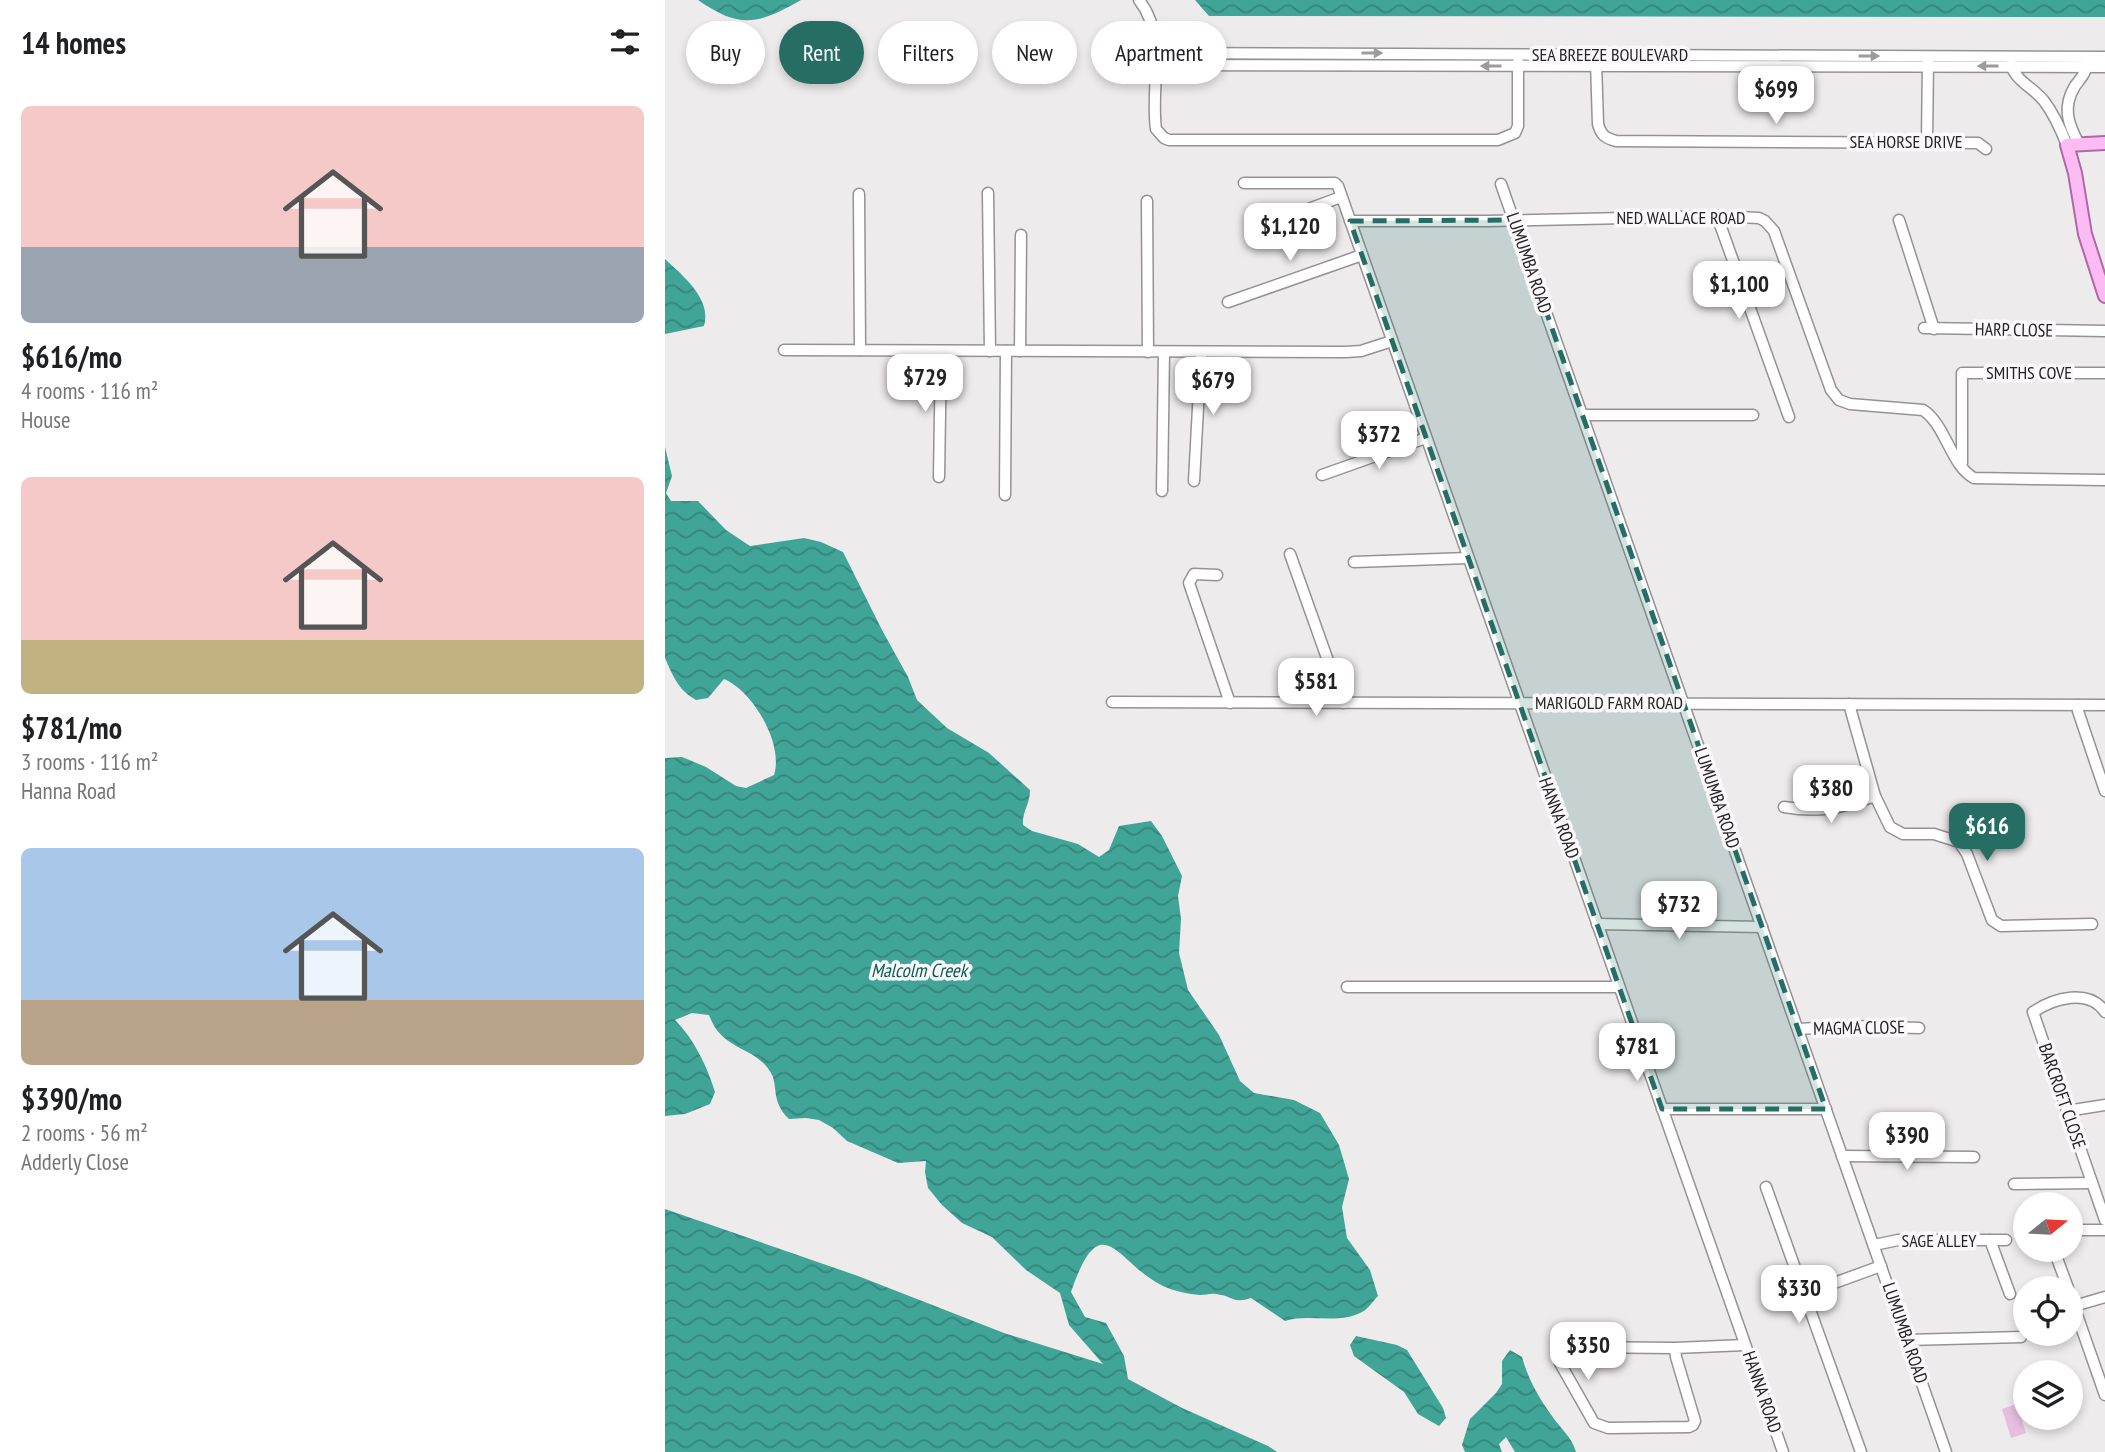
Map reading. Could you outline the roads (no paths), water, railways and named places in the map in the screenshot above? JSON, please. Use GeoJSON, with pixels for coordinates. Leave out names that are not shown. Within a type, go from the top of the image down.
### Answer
{"type":"FeatureCollection","features":[{"type":"Feature","properties":{"kind":"main road"},"geometry":{"type":"LineString","coordinates":[[2105,143],[2073,145],[2085,234],[2105,296]]}},
{"type":"Feature","properties":{"kind":"street"},"geometry":{"type":"LineString","coordinates":[[1139,0],[1151,21]]}},
{"type":"Feature","properties":{"kind":"street","name":"SEA BREEZE BOULEVARD"},"geometry":{"type":"LineString","coordinates":[[1227,52],[1597,54],[1928,61]]}},
{"type":"Feature","properties":{"kind":"street"},"geometry":{"type":"LineString","coordinates":[[1155,84],[1156,129],[1164,138],[1175,141],[1498,140],[1515,133],[1520,119],[1518,54]]}},
{"type":"Feature","properties":{"kind":"street"},"geometry":{"type":"LineString","coordinates":[[1596,66],[1597,54]]}},
{"type":"Feature","properties":{"kind":"street","name":"SEA BREEZE BOULEVARD"},"geometry":{"type":"LineString","coordinates":[[2087,62],[2105,57]]}},
{"type":"Feature","properties":{"kind":"street"},"geometry":{"type":"LineString","coordinates":[[1927,142],[1928,61]]}},
{"type":"Feature","properties":{"kind":"street"},"geometry":{"type":"LineString","coordinates":[[2011,61],[2015,74],[2044,100],[2073,145]]}},
{"type":"Feature","properties":{"kind":"street","name":"SEA BREEZE BOULEVARD"},"geometry":{"type":"LineString","coordinates":[[1227,65],[1596,66],[2011,61],[2087,62],[2105,66]]}},
{"type":"Feature","properties":{"kind":"street"},"geometry":{"type":"LineString","coordinates":[[2073,145],[2067,117],[2070,98],[2087,62]]}},
{"type":"Feature","properties":{"kind":"street","name":"SEA HORSE DRIVE"},"geometry":{"type":"LineString","coordinates":[[1596,66],[1600,132],[1606,138],[1616,141],[1978,143],[1986,149]]}},
{"type":"Feature","properties":{"kind":"street"},"geometry":{"type":"LineString","coordinates":[[2056,119],[2067,117]]}},
{"type":"Feature","properties":{"kind":"street","name":"HANNA ROAD"},"geometry":{"type":"LineString","coordinates":[[1244,183],[1336,184],[1783,1452]]}},
{"type":"Feature","properties":{"kind":"street","name":"LUMUMBA ROAD"},"geometry":{"type":"LineString","coordinates":[[1501,184],[1946,1452]]}},
{"type":"Feature","properties":{"kind":"street"},"geometry":{"type":"LineString","coordinates":[[988,193],[990,351]]}},
{"type":"Feature","properties":{"kind":"street"},"geometry":{"type":"LineString","coordinates":[[859,194],[860,350]]}},
{"type":"Feature","properties":{"kind":"street"},"geometry":{"type":"LineString","coordinates":[[1262,226],[1341,197]]}},
{"type":"Feature","properties":{"kind":"street"},"geometry":{"type":"LineString","coordinates":[[1147,201],[1148,352]]}},
{"type":"Feature","properties":{"kind":"street"},"geometry":{"type":"LineString","coordinates":[[1717,216],[1789,417]]}},
{"type":"Feature","properties":{"kind":"street","name":"NED WALLACE ROAD"},"geometry":{"type":"LineString","coordinates":[[1350,221],[1717,216],[1759,218],[1770,225],[1831,390],[1836,397],[1850,404],[1923,410],[1932,418],[1962,466]]}},
{"type":"Feature","properties":{"kind":"street","name":"HARP CLOSE"},"geometry":{"type":"LineString","coordinates":[[1899,220],[1929,329],[2105,331]]}},
{"type":"Feature","properties":{"kind":"street"},"geometry":{"type":"LineString","coordinates":[[1020,351],[1021,235]]}},
{"type":"Feature","properties":{"kind":"street"},"geometry":{"type":"LineString","coordinates":[[1229,302],[1361,255]]}},
{"type":"Feature","properties":{"kind":"street"},"geometry":{"type":"LineString","coordinates":[[784,349],[1353,352],[1392,341]]}},
{"type":"Feature","properties":{"kind":"street"},"geometry":{"type":"LineString","coordinates":[[939,477],[941,351]]}},
{"type":"Feature","properties":{"kind":"street"},"geometry":{"type":"LineString","coordinates":[[1005,495],[1006,351]]}},
{"type":"Feature","properties":{"kind":"street"},"geometry":{"type":"LineString","coordinates":[[1162,491],[1164,352]]}},
{"type":"Feature","properties":{"kind":"street"},"geometry":{"type":"LineString","coordinates":[[1194,481],[1201,353]]}},
{"type":"Feature","properties":{"kind":"street","name":"SMITHS COVE"},"geometry":{"type":"LineString","coordinates":[[1962,466],[1962,373],[2105,373]]}},
{"type":"Feature","properties":{"kind":"street"},"geometry":{"type":"LineString","coordinates":[[1582,415],[1753,415]]}},
{"type":"Feature","properties":{"kind":"street"},"geometry":{"type":"LineString","coordinates":[[1322,475],[1426,438]]}},
{"type":"Feature","properties":{"kind":"street"},"geometry":{"type":"LineString","coordinates":[[1962,466],[1969,475],[1976,478],[2105,480]]}},
{"type":"Feature","properties":{"kind":"street"},"geometry":{"type":"LineString","coordinates":[[1290,554],[1343,703]]}},
{"type":"Feature","properties":{"kind":"street"},"geometry":{"type":"LineString","coordinates":[[1354,562],[1468,558]]}},
{"type":"Feature","properties":{"kind":"street"},"geometry":{"type":"LineString","coordinates":[[1217,575],[1196,573],[1189,583],[1230,702]]}},
{"type":"Feature","properties":{"kind":"street","name":"MARIGOLD FARM ROAD"},"geometry":{"type":"LineString","coordinates":[[1112,702],[2105,705]]}},
{"type":"Feature","properties":{"kind":"street"},"geometry":{"type":"LineString","coordinates":[[1849,704],[1875,796],[1890,827],[1903,834],[1934,834],[1959,842],[1968,854],[1992,920],[2001,926],[2092,924]]}},
{"type":"Feature","properties":{"kind":"street"},"geometry":{"type":"LineString","coordinates":[[2078,705],[2105,792]]}},
{"type":"Feature","properties":{"kind":"street"},"geometry":{"type":"LineString","coordinates":[[1784,807],[1809,811],[1837,809],[1875,796]]}},
{"type":"Feature","properties":{"kind":"street"},"geometry":{"type":"LineString","coordinates":[[1597,924],[1762,927]]}},
{"type":"Feature","properties":{"kind":"street"},"geometry":{"type":"LineString","coordinates":[[1347,987],[1619,987]]}},
{"type":"Feature","properties":{"kind":"street","name":"BARCROFT CLOSE"},"geometry":{"type":"LineString","coordinates":[[2105,1012],[2096,1000],[2086,998],[2057,999],[2033,1012],[2105,1220]]}},
{"type":"Feature","properties":{"kind":"street","name":"MAGMA CLOSE"},"geometry":{"type":"LineString","coordinates":[[1798,1029],[1850,1026],[1919,1028]]}},
{"type":"Feature","properties":{"kind":"street"},"geometry":{"type":"LineString","coordinates":[[2067,1111],[2105,1105]]}},
{"type":"Feature","properties":{"kind":"street"},"geometry":{"type":"LineString","coordinates":[[1662,1110],[1826,1110]]}},
{"type":"Feature","properties":{"kind":"street"},"geometry":{"type":"LineString","coordinates":[[1842,1156],[1974,1157]]}},
{"type":"Feature","properties":{"kind":"street"},"geometry":{"type":"LineString","coordinates":[[2014,1184],[2092,1183]]}},
{"type":"Feature","properties":{"kind":"street"},"geometry":{"type":"LineString","coordinates":[[1766,1187],[1861,1452]]}},
{"type":"Feature","properties":{"kind":"street"},"geometry":{"type":"LineString","coordinates":[[2083,1230],[2105,1230]]}},
{"type":"Feature","properties":{"kind":"street","name":"SAGE ALLEY"},"geometry":{"type":"LineString","coordinates":[[1874,1245],[1898,1240],[2005,1240]]}},
{"type":"Feature","properties":{"kind":"street"},"geometry":{"type":"LineString","coordinates":[[1990,1240],[2010,1294]]}},
{"type":"Feature","properties":{"kind":"street"},"geometry":{"type":"LineString","coordinates":[[1804,1294],[1881,1266]]}},
{"type":"Feature","properties":{"kind":"street"},"geometry":{"type":"LineString","coordinates":[[2083,1303],[2105,1297]]}},
{"type":"Feature","properties":{"kind":"street"},"geometry":{"type":"LineString","coordinates":[[2083,1332],[2105,1395]]}},
{"type":"Feature","properties":{"kind":"street"},"geometry":{"type":"LineString","coordinates":[[1907,1340],[2013,1337]]}},
{"type":"Feature","properties":{"kind":"street"},"geometry":{"type":"LineString","coordinates":[[1675,1348],[1695,1421],[1689,1427],[1608,1428],[1594,1423],[1560,1363],[1559,1356],[1561,1350],[1570,1347],[1675,1348],[1745,1345]]}},
{"type":"Feature","properties":{"kind":"water"},"geometry":{"type":"Polygon","coordinates":[[[698,0],[801,0],[772,15],[749,20],[726,16],[698,0]]]}},
{"type":"Feature","properties":{"kind":"water"},"geometry":{"type":"Polygon","coordinates":[[[1195,0],[2105,0],[2105,17],[1209,16],[1195,0]]]}},
{"type":"Feature","properties":{"kind":"water"},"geometry":{"type":"Polygon","coordinates":[[[665,259],[700,297],[704,307],[704,326],[665,334],[665,259]]]}},
{"type":"Feature","properties":{"kind":"water","name":"Malcolm Creek"},"geometry":{"type":"Polygon","coordinates":[[[665,447],[672,476],[666,493],[671,501],[698,501],[726,530],[750,546],[804,538],[843,552],[908,677],[917,700],[947,728],[989,753],[1030,790],[1023,825],[1032,831],[1078,844],[1099,857],[1109,850],[1119,826],[1151,821],[1162,836],[1182,876],[1178,896],[1181,919],[1179,953],[1188,990],[1219,1035],[1240,1081],[1254,1093],[1294,1100],[1320,1113],[1339,1145],[1349,1179],[1342,1207],[1347,1238],[1370,1270],[1378,1296],[1364,1311],[1353,1316],[1285,1321],[1251,1298],[1236,1300],[1222,1295],[1195,1295],[1167,1288],[1147,1276],[1122,1254],[1102,1245],[1092,1250],[1082,1265],[1071,1292],[1085,1317],[1106,1323],[1124,1356],[1128,1379],[1182,1408],[1277,1452],[665,1452],[665,1209],[858,1276],[1004,1333],[1103,1364],[1069,1325],[1060,1293],[1026,1270],[992,1237],[962,1223],[942,1205],[928,1188],[926,1161],[898,1163],[847,1141],[819,1120],[789,1119],[779,1105],[769,1070],[754,1056],[721,1035],[709,1015],[692,1013],[675,1020],[694,1044],[708,1072],[715,1092],[710,1104],[685,1114],[665,1116],[665,758],[682,757],[706,767],[736,786],[746,788],[774,775],[776,762],[764,720],[735,685],[724,679],[708,698],[696,700],[680,687],[665,658],[665,447]]]}},
{"type":"Feature","properties":{"kind":"water"},"geometry":{"type":"Polygon","coordinates":[[[1356,1336],[1397,1345],[1407,1350],[1443,1408],[1446,1418],[1439,1426],[1418,1414],[1404,1392],[1354,1356],[1350,1345],[1356,1336]]]}},
{"type":"Feature","properties":{"kind":"water"},"geometry":{"type":"Polygon","coordinates":[[[1510,1350],[1522,1357],[1538,1395],[1569,1437],[1576,1452],[1515,1452],[1506,1437],[1499,1444],[1502,1452],[1465,1452],[1462,1445],[1470,1419],[1502,1384],[1502,1361],[1510,1350]]]}}]}
